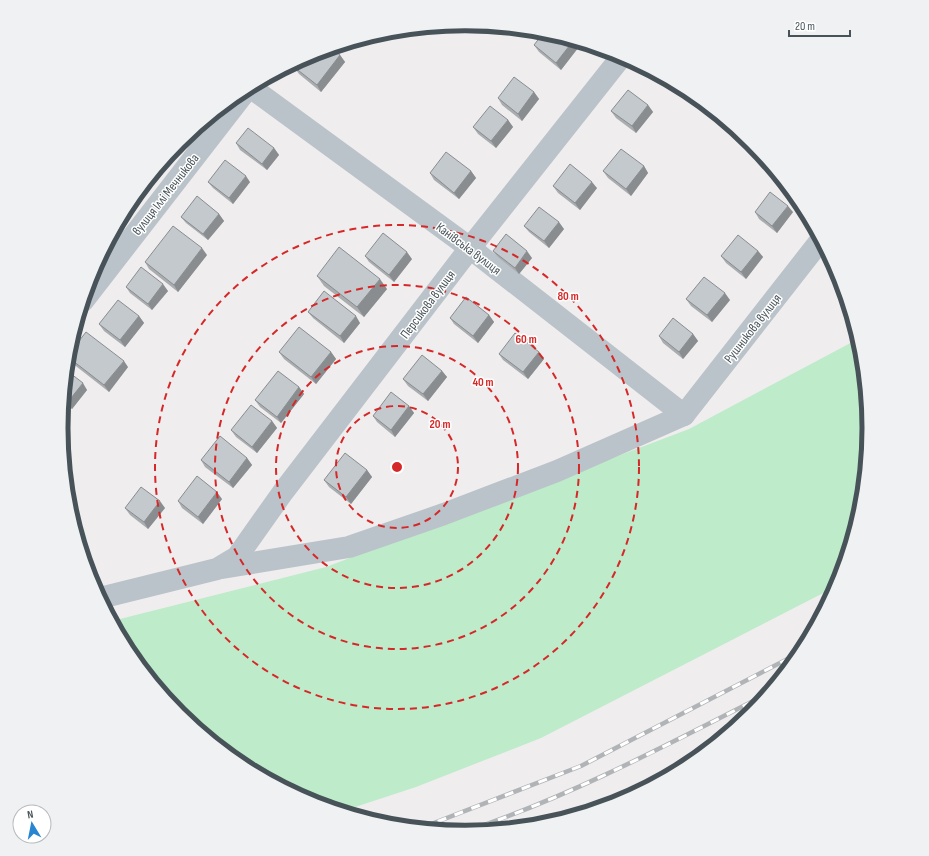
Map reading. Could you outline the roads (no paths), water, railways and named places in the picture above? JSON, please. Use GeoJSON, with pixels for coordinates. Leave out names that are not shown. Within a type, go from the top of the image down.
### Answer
{"type":"FeatureCollection","features":[{"type":"Feature","properties":{"kind":"street","name":"Персикова вулиця"},"geometry":{"type":"LineString","coordinates":[[217,569],[238,557],[283,492],[470,248],[617,62]]}},
{"type":"Feature","properties":{"kind":"street","name":"Канівська вулиця"},"geometry":{"type":"LineString","coordinates":[[255,91],[470,248],[684,415]]}},
{"type":"Feature","properties":{"kind":"street","name":"вулиця Іллі Мечникова"},"geometry":{"type":"LineString","coordinates":[[94,287],[236,104]]}},
{"type":"Feature","properties":{"kind":"street","name":"Рушникова вулиця"},"geometry":{"type":"LineString","coordinates":[[684,415],[817,245]]}},
{"type":"Feature","properties":{"kind":"street"},"geometry":{"type":"LineString","coordinates":[[105,597],[217,569],[349,547],[444,514],[557,471],[684,415]]}},
{"type":"Feature","properties":{"kind":"railway"},"geometry":{"type":"LineString","coordinates":[[433,824],[581,766],[787,659]]}},
{"type":"Feature","properties":{"kind":"railway"},"geometry":{"type":"LineString","coordinates":[[486,824],[542,803],[617,769],[752,702]]}}]}
